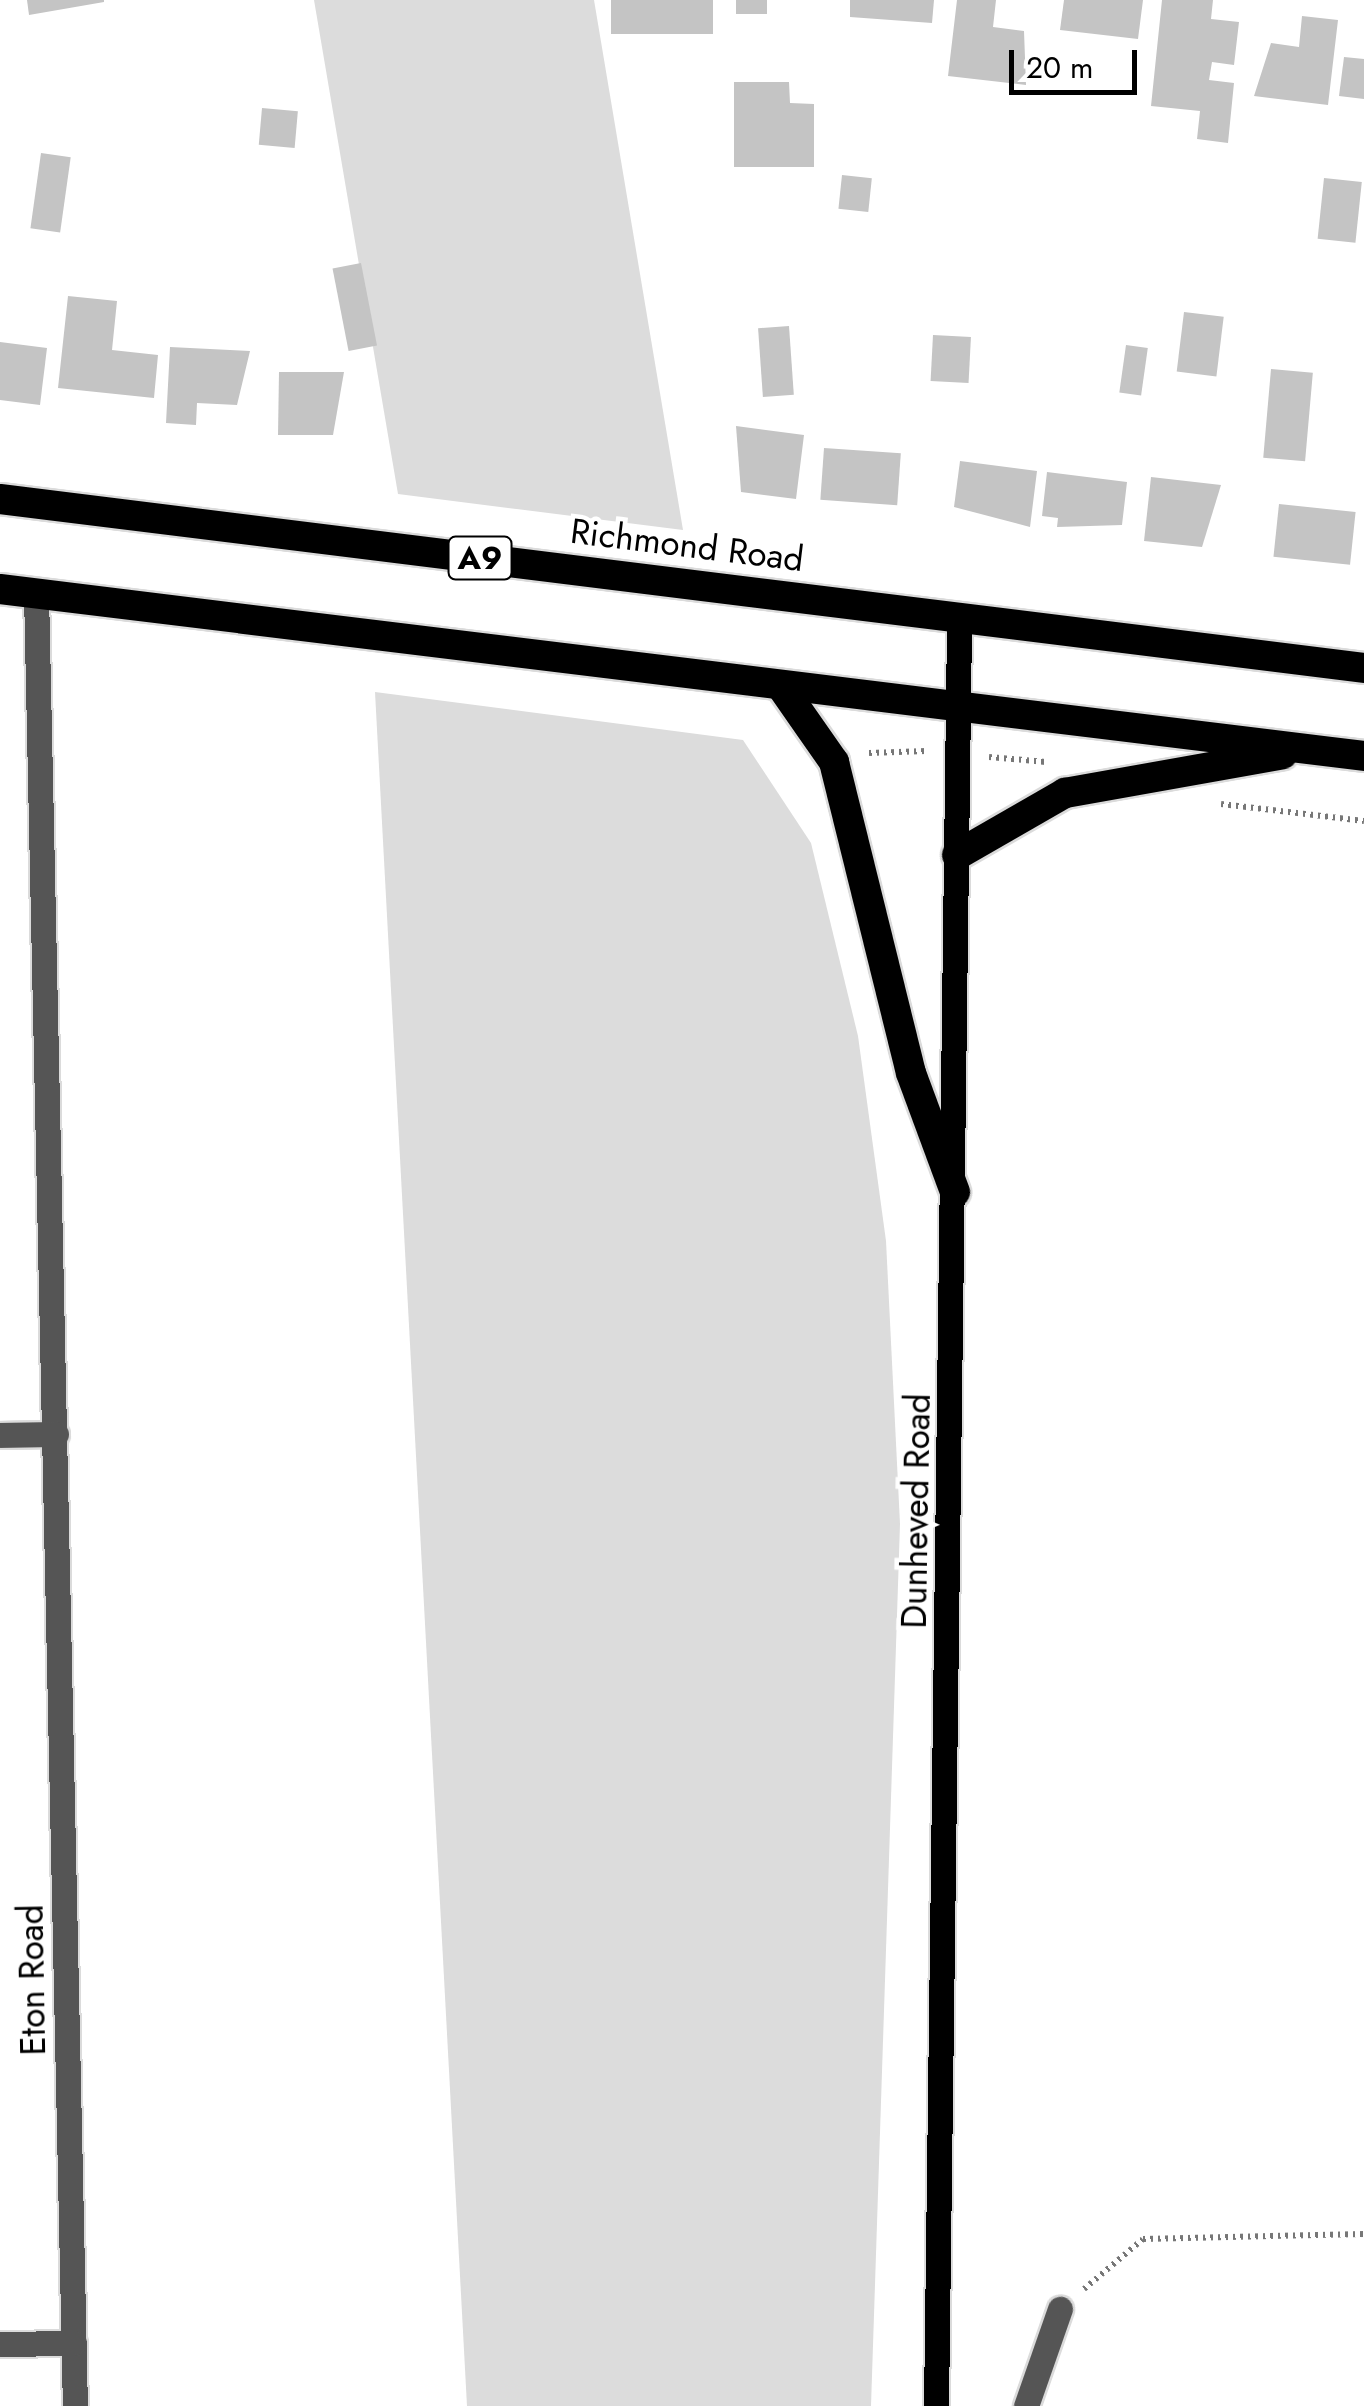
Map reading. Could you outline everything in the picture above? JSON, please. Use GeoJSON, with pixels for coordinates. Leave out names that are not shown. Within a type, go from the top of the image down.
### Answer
{"type":"FeatureCollection","features":[{"type":"Feature","properties":{"kind":"highway","name":"Richmond Road"},"geometry":{"type":"LineString","coordinates":[[0,498],[1364,668]]}},
{"type":"Feature","properties":{"kind":"highway"},"geometry":{"type":"LineString","coordinates":[[0,589],[1364,756]]}},
{"type":"Feature","properties":{"kind":"highway"},"geometry":{"type":"LineString","coordinates":[[781,686],[834,762],[911,1073],[955,1192]]}},
{"type":"Feature","properties":{"kind":"highway"},"geometry":{"type":"LineString","coordinates":[[958,855],[1015,816],[1081,788],[1305,749]]}},
{"type":"Feature","properties":{"kind":"main road","name":"Dunheved Road"},"geometry":{"type":"LineString","coordinates":[[936,2406],[955,1192],[959,617]]}},
{"type":"Feature","properties":{"kind":"street","name":"Eton Road"},"geometry":{"type":"LineString","coordinates":[[36,593],[75,2406]]}},
{"type":"Feature","properties":{"kind":"street"},"geometry":{"type":"LineString","coordinates":[[0,1435],[56,1434]]}},
{"type":"Feature","properties":{"kind":"street"},"geometry":{"type":"LineString","coordinates":[[1026,2406],[1060,2309]]}},
{"type":"Feature","properties":{"kind":"street"},"geometry":{"type":"LineString","coordinates":[[0,2344],[74,2343]]}},
{"type":"Feature","properties":{"kind":"path"},"geometry":{"type":"LineString","coordinates":[[894,736],[896,751]]}},
{"type":"Feature","properties":{"kind":"path"},"geometry":{"type":"LineString","coordinates":[[852,755],[910,750]]}},
{"type":"Feature","properties":{"kind":"path"},"geometry":{"type":"LineString","coordinates":[[1210,803],[1364,821]]}},
{"type":"Feature","properties":{"kind":"path"},"geometry":{"type":"LineString","coordinates":[[1060,2309],[1143,2239],[1364,2234]]}},
{"type":"Feature","properties":{"kind":"shaded area"},"geometry":{"type":"Polygon","coordinates":[[[314,0],[594,0],[683,530],[398,494],[314,0]]]}},
{"type":"Feature","properties":{"kind":"shaded area"},"geometry":{"type":"Polygon","coordinates":[[[375,692],[743,740],[811,843],[858,1036],[886,1241],[900,1524],[871,2406],[467,2406],[375,692]]]}},
{"type":"Feature","properties":{"kind":"building"},"geometry":{"type":"Polygon","coordinates":[[[27,0],[104,0],[104,2],[29,15],[27,0]]]}},
{"type":"Feature","properties":{"kind":"building"},"geometry":{"type":"Polygon","coordinates":[[[611,0],[713,0],[713,34],[611,34],[611,0]]]}},
{"type":"Feature","properties":{"kind":"building"},"geometry":{"type":"Polygon","coordinates":[[[736,0],[767,0],[767,14],[736,14],[736,0]]]}},
{"type":"Feature","properties":{"kind":"building"},"geometry":{"type":"Polygon","coordinates":[[[850,0],[934,0],[932,23],[850,17],[850,0]]]}},
{"type":"Feature","properties":{"kind":"building"},"geometry":{"type":"Polygon","coordinates":[[[957,0],[996,0],[993,27],[1024,31],[1026,85],[948,76],[957,0]]]}},
{"type":"Feature","properties":{"kind":"building"},"geometry":{"type":"Polygon","coordinates":[[[1064,0],[1143,0],[1138,39],[1060,30],[1064,0]]]}},
{"type":"Feature","properties":{"kind":"building"},"geometry":{"type":"Polygon","coordinates":[[[1162,0],[1213,0],[1211,19],[1239,22],[1234,65],[1212,62],[1209,80],[1234,83],[1228,143],[1197,139],[1200,111],[1151,106],[1162,0]]]}},
{"type":"Feature","properties":{"kind":"building"},"geometry":{"type":"Polygon","coordinates":[[[1302,16],[1338,20],[1328,105],[1254,96],[1271,43],[1299,47],[1302,16]]]}},
{"type":"Feature","properties":{"kind":"building"},"geometry":{"type":"Polygon","coordinates":[[[1344,57],[1364,59],[1364,99],[1339,96],[1344,57]]]}},
{"type":"Feature","properties":{"kind":"building"},"geometry":{"type":"Polygon","coordinates":[[[734,82],[789,82],[790,103],[814,104],[814,167],[734,167],[734,82]]]}},
{"type":"Feature","properties":{"kind":"building"},"geometry":{"type":"Polygon","coordinates":[[[262,108],[298,111],[295,148],[259,145],[262,108]]]}},
{"type":"Feature","properties":{"kind":"building"},"geometry":{"type":"Polygon","coordinates":[[[41,153],[71,157],[60,232],[30,228],[41,153]]]}},
{"type":"Feature","properties":{"kind":"building"},"geometry":{"type":"Polygon","coordinates":[[[842,175],[872,178],[868,212],[838,209],[842,175]]]}},
{"type":"Feature","properties":{"kind":"building"},"geometry":{"type":"Polygon","coordinates":[[[1324,178],[1362,182],[1355,243],[1318,239],[1324,178]]]}},
{"type":"Feature","properties":{"kind":"building"},"geometry":{"type":"Polygon","coordinates":[[[361,263],[377,345],[349,351],[333,269],[361,263]]]}},
{"type":"Feature","properties":{"kind":"building"},"geometry":{"type":"Polygon","coordinates":[[[68,296],[117,301],[112,350],[158,355],[154,398],[58,388],[68,296]]]}},
{"type":"Feature","properties":{"kind":"building"},"geometry":{"type":"Polygon","coordinates":[[[1184,312],[1224,317],[1216,376],[1177,372],[1184,312]]]}},
{"type":"Feature","properties":{"kind":"building"},"geometry":{"type":"Polygon","coordinates":[[[789,326],[794,395],[763,397],[758,328],[789,326]]]}},
{"type":"Feature","properties":{"kind":"building"},"geometry":{"type":"Polygon","coordinates":[[[933,335],[971,337],[969,383],[931,381],[933,335]]]}},
{"type":"Feature","properties":{"kind":"building"},"geometry":{"type":"Polygon","coordinates":[[[0,342],[47,348],[40,405],[0,400],[0,342]]]}},
{"type":"Feature","properties":{"kind":"building"},"geometry":{"type":"Polygon","coordinates":[[[1126,345],[1148,348],[1141,396],[1119,393],[1126,345]]]}},
{"type":"Feature","properties":{"kind":"building"},"geometry":{"type":"Polygon","coordinates":[[[170,347],[250,351],[237,405],[197,403],[196,425],[166,423],[170,347]]]}},
{"type":"Feature","properties":{"kind":"building"},"geometry":{"type":"Polygon","coordinates":[[[1271,369],[1313,373],[1305,461],[1263,458],[1271,369]]]}},
{"type":"Feature","properties":{"kind":"building"},"geometry":{"type":"Polygon","coordinates":[[[279,372],[344,372],[333,435],[278,435],[279,372]]]}},
{"type":"Feature","properties":{"kind":"building"},"geometry":{"type":"Polygon","coordinates":[[[736,426],[804,435],[796,499],[741,492],[736,426]]]}},
{"type":"Feature","properties":{"kind":"building"},"geometry":{"type":"Polygon","coordinates":[[[824,448],[901,453],[897,505],[820,500],[824,448]]]}},
{"type":"Feature","properties":{"kind":"building"},"geometry":{"type":"Polygon","coordinates":[[[960,461],[1037,471],[1030,527],[954,507],[960,461]]]}},
{"type":"Feature","properties":{"kind":"building"},"geometry":{"type":"Polygon","coordinates":[[[1047,472],[1127,482],[1122,525],[1057,527],[1058,518],[1042,516],[1047,472]]]}},
{"type":"Feature","properties":{"kind":"building"},"geometry":{"type":"Polygon","coordinates":[[[1151,477],[1221,485],[1202,547],[1144,541],[1151,477]]]}},
{"type":"Feature","properties":{"kind":"building"},"geometry":{"type":"Polygon","coordinates":[[[1279,504],[1356,512],[1350,565],[1273,557],[1279,504]]]}}]}
